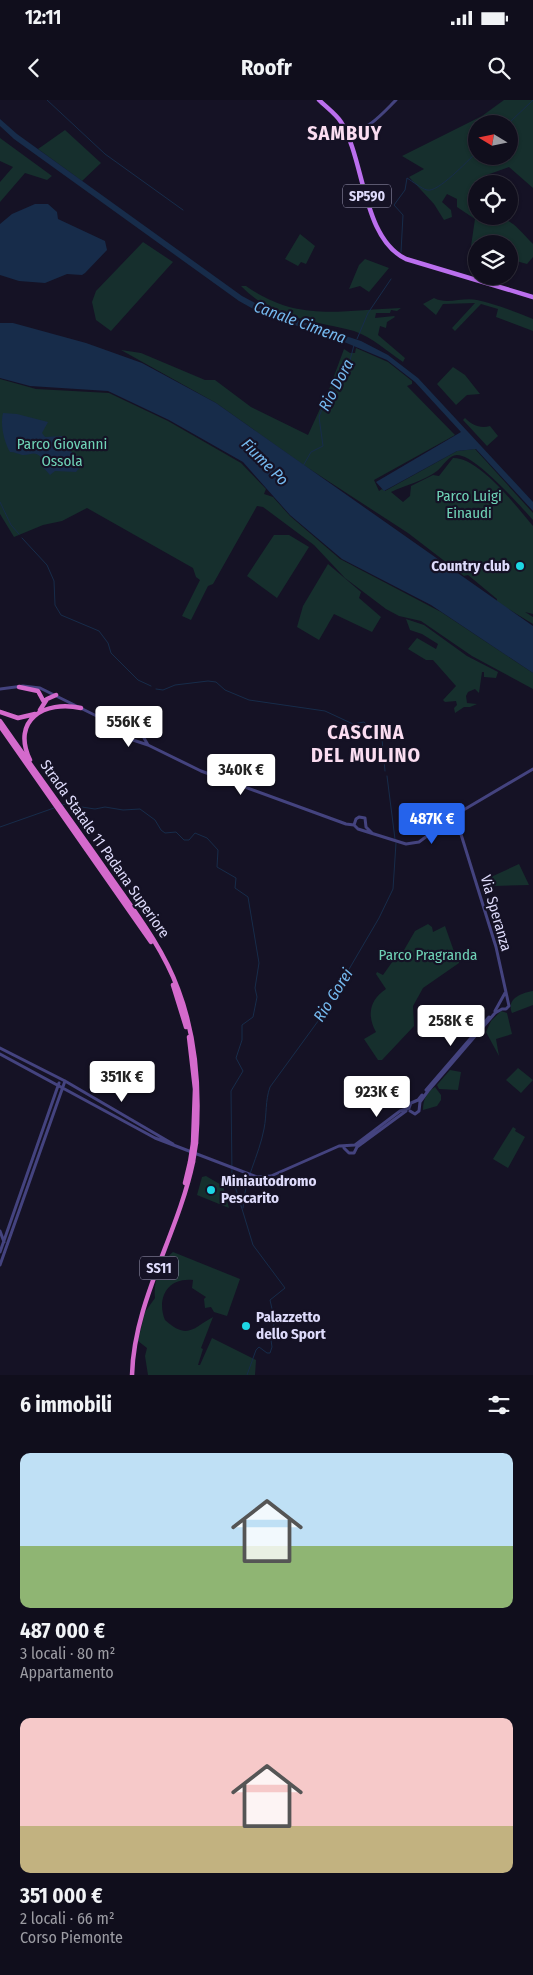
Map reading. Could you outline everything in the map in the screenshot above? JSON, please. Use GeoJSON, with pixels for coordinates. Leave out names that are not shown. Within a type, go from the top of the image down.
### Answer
{"type":"FeatureCollection","features":[{"type":"Feature","properties":{"kind":"highway"},"geometry":{"type":"LineString","coordinates":[[19,687],[38,691],[44,702]]}},
{"type":"Feature","properties":{"kind":"highway"},"geometry":{"type":"LineString","coordinates":[[36,770],[24,741],[27,726],[44,702],[49,697],[56,695]]}},
{"type":"Feature","properties":{"kind":"highway"},"geometry":{"type":"LineString","coordinates":[[0,712],[18,718],[60,705],[81,708]]}},
{"type":"Feature","properties":{"kind":"highway","name":"Strada Statale 11 Padana Superiore"},"geometry":{"type":"LineString","coordinates":[[0,721],[145,925],[178,988],[196,1060],[198,1116],[191,1162],[180,1201],[136,1326],[131,1375]]}},
{"type":"Feature","properties":{"kind":"highway","name":"Strada Statale 11 Padana Superiore"},"geometry":{"type":"LineString","coordinates":[[0,726],[142,927],[175,989],[189,1036],[193,1061],[195,1098],[194,1143]]}},
{"type":"Feature","properties":{"kind":"main road","name":"SP590"},"geometry":{"type":"LineString","coordinates":[[319,100],[340,121],[346,133],[378,226],[386,243],[395,252],[415,262],[533,297]]}},
{"type":"Feature","properties":{"kind":"street"},"geometry":{"type":"LineString","coordinates":[[346,133],[353,133],[374,123],[396,100]]}},
{"type":"Feature","properties":{"kind":"street"},"geometry":{"type":"LineString","coordinates":[[0,690],[19,687],[40,688],[125,730],[133,740],[140,741],[200,771],[345,823],[354,824],[358,829],[364,828],[372,833],[400,842],[418,842],[455,815],[533,769]]}},
{"type":"Feature","properties":{"kind":"street"},"geometry":{"type":"LineString","coordinates":[[125,730],[142,728],[148,745]]}},
{"type":"Feature","properties":{"kind":"street"},"geometry":{"type":"LineString","coordinates":[[130,736],[132,729]]}},
{"type":"Feature","properties":{"kind":"street"},"geometry":{"type":"LineString","coordinates":[[140,741],[144,738]]}},
{"type":"Feature","properties":{"kind":"street","name":"Via Speranza"},"geometry":{"type":"LineString","coordinates":[[455,815],[496,947],[505,990],[503,1002]]}},
{"type":"Feature","properties":{"kind":"street"},"geometry":{"type":"LineString","coordinates":[[354,824],[357,818],[364,817],[367,822],[364,828]]}},
{"type":"Feature","properties":{"kind":"street"},"geometry":{"type":"LineString","coordinates":[[502,1009],[503,1002]]}},
{"type":"Feature","properties":{"kind":"street"},"geometry":{"type":"LineString","coordinates":[[409,1109],[418,1113],[428,1091],[492,1017],[502,1009],[509,1007],[503,1002]]}},
{"type":"Feature","properties":{"kind":"street"},"geometry":{"type":"LineString","coordinates":[[0,1048],[63,1080],[173,1144],[248,1176],[271,1176],[339,1146],[346,1148],[353,1154],[356,1146],[409,1109],[411,1103],[416,1102],[503,1002]]}},
{"type":"Feature","properties":{"kind":"street"},"geometry":{"type":"LineString","coordinates":[[0,1054],[155,1138],[173,1144]]}},
{"type":"Feature","properties":{"kind":"street"},"geometry":{"type":"LineString","coordinates":[[14,1061],[16,1056]]}},
{"type":"Feature","properties":{"kind":"street"},"geometry":{"type":"LineString","coordinates":[[3,1257],[0,1250],[15,1216],[63,1080]]}},
{"type":"Feature","properties":{"kind":"street"},"geometry":{"type":"LineString","coordinates":[[416,1102],[420,1105]]}},
{"type":"Feature","properties":{"kind":"street"},"geometry":{"type":"LineString","coordinates":[[102,1109],[104,1104]]}},
{"type":"Feature","properties":{"kind":"street"},"geometry":{"type":"LineString","coordinates":[[346,1148],[351,1144],[356,1146]]}},
{"type":"Feature","properties":{"kind":"street"},"geometry":{"type":"LineString","coordinates":[[0,1266],[15,1216]]}},
{"type":"Feature","properties":{"kind":"street"},"geometry":{"type":"LineString","coordinates":[[0,1231],[7,1247]]}},
{"type":"Feature","properties":{"kind":"green space"},"geometry":{"type":"Polygon","coordinates":[[[504,100],[533,100],[533,188],[509,167],[487,175],[468,175],[468,214],[457,207],[457,199],[447,194],[442,202],[451,210],[452,217],[444,220],[434,204],[409,177],[424,169],[402,156],[468,123],[468,165],[518,165],[518,115],[483,115],[504,100]]]}},
{"type":"Feature","properties":{"kind":"green space"},"geometry":{"type":"Polygon","coordinates":[[[65,130],[101,163],[82,181],[38,149],[65,130]]]}},
{"type":"Feature","properties":{"kind":"green space"},"geometry":{"type":"Polygon","coordinates":[[[0,138],[52,176],[47,180],[25,173],[0,202],[0,182],[13,167],[0,161],[0,138]]]}},
{"type":"Feature","properties":{"kind":"green space"},"geometry":{"type":"Polygon","coordinates":[[[474,225],[514,225],[533,244],[533,257],[527,264],[518,262],[518,235],[473,235],[474,225]]]}},
{"type":"Feature","properties":{"kind":"green space"},"geometry":{"type":"Polygon","coordinates":[[[300,234],[315,246],[306,264],[301,262],[298,266],[285,259],[300,234]]]}},
{"type":"Feature","properties":{"kind":"green space"},"geometry":{"type":"Polygon","coordinates":[[[143,242],[173,262],[111,331],[96,320],[92,302],[96,291],[143,242]]]}},
{"type":"Feature","properties":{"kind":"green space"},"geometry":{"type":"Polygon","coordinates":[[[365,259],[389,268],[369,292],[360,286],[349,289],[359,265],[365,259]]]}},
{"type":"Feature","properties":{"kind":"green space"},"geometry":{"type":"Polygon","coordinates":[[[241,286],[246,286],[265,298],[302,310],[339,312],[401,308],[397,311],[391,310],[390,313],[376,313],[375,318],[395,317],[387,322],[386,328],[380,326],[378,335],[405,358],[403,362],[373,341],[354,331],[309,321],[280,312],[253,297],[241,286]]]}},
{"type":"Feature","properties":{"kind":"green space"},"geometry":{"type":"Polygon","coordinates":[[[434,298],[444,301],[477,300],[498,306],[533,319],[533,331],[496,317],[498,309],[481,304],[455,331],[452,328],[475,303],[443,304],[436,315],[423,304],[434,298]]]}},
{"type":"Feature","properties":{"kind":"green space","name":"Parco Luigi Einaudi"},"geometry":{"type":"Polygon","coordinates":[[[356,348],[388,362],[412,381],[412,384],[407,386],[455,435],[374,480],[379,491],[382,489],[385,491],[457,451],[475,449],[533,513],[533,520],[486,472],[465,457],[457,455],[454,455],[432,474],[391,492],[403,502],[410,496],[411,486],[433,475],[439,476],[453,458],[463,460],[474,466],[497,484],[533,526],[533,614],[525,612],[533,617],[533,624],[497,602],[497,599],[468,575],[464,576],[408,533],[305,466],[216,403],[121,350],[141,353],[205,380],[215,380],[251,407],[308,435],[330,387],[344,349],[350,353],[355,353],[356,348]]]}},
{"type":"Feature","properties":{"kind":"green space"},"geometry":{"type":"Polygon","coordinates":[[[453,367],[465,375],[480,394],[467,395],[456,405],[437,384],[453,367]]]}},
{"type":"Feature","properties":{"kind":"green space","name":"Parco Giovanni Ossola"},"geometry":{"type":"Polygon","coordinates":[[[0,379],[36,389],[109,393],[168,421],[241,463],[266,489],[264,494],[273,497],[290,516],[340,559],[441,612],[533,673],[533,689],[472,656],[421,621],[399,616],[386,609],[345,578],[314,545],[263,507],[257,506],[213,584],[208,586],[191,620],[182,616],[200,580],[196,577],[193,568],[87,508],[62,521],[43,525],[14,537],[0,514],[0,379]]]}},
{"type":"Feature","properties":{"kind":"green space"},"geometry":{"type":"Polygon","coordinates":[[[465,418],[476,426],[490,426],[498,436],[487,446],[463,420],[465,418]]]}},
{"type":"Feature","properties":{"kind":"green space"},"geometry":{"type":"Polygon","coordinates":[[[274,535],[289,535],[309,547],[277,598],[247,576],[274,535]]]}},
{"type":"Feature","properties":{"kind":"green space"},"geometry":{"type":"Polygon","coordinates":[[[328,564],[361,592],[359,598],[381,617],[372,632],[334,614],[319,640],[297,627],[303,606],[328,564]]]}},
{"type":"Feature","properties":{"kind":"green space"},"geometry":{"type":"Polygon","coordinates":[[[406,619],[424,625],[467,656],[498,672],[496,678],[484,677],[484,672],[482,672],[479,693],[475,689],[468,692],[466,696],[467,703],[477,704],[464,707],[455,713],[456,701],[445,702],[443,700],[456,686],[433,660],[426,660],[408,649],[417,638],[436,649],[438,644],[422,634],[410,630],[406,619]]]}},
{"type":"Feature","properties":{"kind":"green space"},"geometry":{"type":"Polygon","coordinates":[[[519,864],[529,885],[494,886],[491,877],[519,864]]]}},
{"type":"Feature","properties":{"kind":"green space","name":"Parco Pragranda"},"geometry":{"type":"Polygon","coordinates":[[[428,924],[432,927],[433,932],[445,926],[456,957],[459,957],[459,963],[423,988],[413,1006],[414,1026],[382,1060],[378,1060],[364,1039],[376,1032],[371,1020],[371,1009],[376,998],[386,989],[376,974],[377,972],[383,975],[395,958],[393,955],[395,952],[400,957],[415,931],[428,924]]]}},
{"type":"Feature","properties":{"kind":"green space"},"geometry":{"type":"Polygon","coordinates":[[[533,991],[533,1005],[512,1013],[511,1004],[513,1000],[524,993],[533,991]]]}},
{"type":"Feature","properties":{"kind":"green space"},"geometry":{"type":"Polygon","coordinates":[[[501,1011],[507,1013],[512,1034],[496,1039],[499,1056],[486,1032],[491,1021],[501,1011]]]}},
{"type":"Feature","properties":{"kind":"green space"},"geometry":{"type":"Polygon","coordinates":[[[518,1068],[533,1080],[521,1093],[506,1080],[518,1068]]]}},
{"type":"Feature","properties":{"kind":"green space"},"geometry":{"type":"Polygon","coordinates":[[[450,1070],[461,1072],[458,1090],[439,1089],[437,1085],[450,1070]]]}},
{"type":"Feature","properties":{"kind":"green space"},"geometry":{"type":"Polygon","coordinates":[[[435,1087],[441,1095],[441,1100],[437,1106],[423,1110],[426,1096],[435,1087]]]}},
{"type":"Feature","properties":{"kind":"green space"},"geometry":{"type":"Polygon","coordinates":[[[513,1127],[516,1129],[515,1131],[525,1137],[508,1168],[493,1159],[513,1127]]]}},
{"type":"Feature","properties":{"kind":"green space","name":"Miniautodromo Pescarito"},"geometry":{"type":"Polygon","coordinates":[[[206,1176],[223,1186],[229,1208],[197,1195],[202,1177],[206,1176]]]}},
{"type":"Feature","properties":{"kind":"green space"},"geometry":{"type":"Polygon","coordinates":[[[173,1252],[240,1279],[227,1316],[214,1312],[211,1307],[205,1308],[204,1299],[206,1297],[192,1288],[193,1280],[177,1282],[166,1291],[163,1297],[162,1304],[165,1320],[180,1330],[185,1331],[196,1328],[213,1317],[201,1348],[203,1349],[198,1365],[200,1365],[212,1338],[256,1360],[255,1375],[148,1375],[145,1356],[147,1348],[138,1341],[145,1312],[155,1298],[155,1285],[158,1273],[164,1261],[173,1252]]]}},
{"type":"Feature","properties":{"kind":"water","name":"Canale Cimena"},"geometry":{"type":"Polygon","coordinates":[[[0,119],[17,134],[242,296],[272,312],[361,341],[388,355],[418,378],[533,502],[533,511],[476,449],[457,451],[384,491],[376,482],[461,432],[415,382],[387,360],[337,339],[264,315],[239,301],[14,139],[0,126],[0,119]]]}},
{"type":"Feature","properties":{"kind":"water"},"geometry":{"type":"Polygon","coordinates":[[[35,204],[48,204],[57,212],[58,219],[105,241],[107,250],[82,275],[67,274],[45,283],[19,281],[0,275],[0,224],[12,214],[35,204]]]}},
{"type":"Feature","properties":{"kind":"water","name":"Fiume Po"},"geometry":{"type":"Polygon","coordinates":[[[0,323],[13,323],[86,343],[142,363],[216,403],[533,626],[533,673],[431,605],[342,559],[290,515],[243,462],[169,420],[108,391],[30,386],[0,378],[0,323]]]}},
{"type":"Feature","properties":{"kind":"water"},"geometry":{"type":"Polygon","coordinates":[[[3,413],[17,414],[48,422],[42,433],[45,437],[64,436],[60,443],[74,454],[81,466],[76,472],[55,471],[50,475],[42,466],[41,457],[38,455],[22,455],[10,452],[3,433],[3,413]]]}},
{"type":"Feature","properties":{"kind":"waterway"},"geometry":{"type":"LineString","coordinates":[[47,100],[105,154],[183,210]]}},
{"type":"Feature","properties":{"kind":"waterway","name":"Rio Dora"},"geometry":{"type":"LineString","coordinates":[[517,115],[533,100]]}},
{"type":"Feature","properties":{"kind":"waterway","name":"Rio Dora"},"geometry":{"type":"LineString","coordinates":[[401,252],[403,215],[394,205],[405,190],[407,178],[420,187],[432,190],[445,182],[468,161]]}},
{"type":"Feature","properties":{"kind":"waterway","name":"Rio Dora"},"geometry":{"type":"LineString","coordinates":[[357,339],[368,313],[391,279]]}},
{"type":"Feature","properties":{"kind":"waterway","name":"Rio Dora"},"geometry":{"type":"LineString","coordinates":[[303,466],[311,452],[323,446],[319,417],[322,409],[331,400],[335,382],[349,364],[354,345]]}},
{"type":"Feature","properties":{"kind":"waterway"},"geometry":{"type":"LineString","coordinates":[[0,502],[11,525],[19,534]]}},
{"type":"Feature","properties":{"kind":"waterway"},"geometry":{"type":"LineString","coordinates":[[22,538],[47,565],[54,581],[55,605],[61,615],[99,631],[108,643],[111,653],[138,680],[151,686]]}},
{"type":"Feature","properties":{"kind":"waterway"},"geometry":{"type":"LineString","coordinates":[[156,689],[163,690],[175,685],[208,681],[216,682],[225,690],[249,700],[325,711],[353,724],[364,722],[382,739],[385,771]]}},
{"type":"Feature","properties":{"kind":"waterway","name":"Rio Gorei"},"geometry":{"type":"LineString","coordinates":[[387,776],[395,839]]}},
{"type":"Feature","properties":{"kind":"waterway"},"geometry":{"type":"LineString","coordinates":[[62,805],[69,803],[75,806],[95,809],[105,807],[123,810],[140,809],[155,820],[165,833],[176,832],[184,840],[189,840],[195,833],[207,838],[218,850],[217,867],[236,878],[235,888],[248,897],[259,963],[255,988],[257,997],[253,1017],[242,1025],[242,1040],[236,1058],[243,1071],[231,1091],[232,1176],[253,1245],[285,1288],[270,1300],[275,1322],[270,1333],[272,1347],[270,1353],[259,1347],[256,1350],[247,1375]]}},
{"type":"Feature","properties":{"kind":"waterway"},"geometry":{"type":"LineString","coordinates":[[0,827],[54,808]]}},
{"type":"Feature","properties":{"kind":"waterway","name":"Rio Gorei"},"geometry":{"type":"LineString","coordinates":[[243,1208],[246,1188],[264,1129],[267,1097],[270,1087],[321,1017],[379,918],[393,889],[396,843]]}},
{"type":"Feature","properties":{"kind":"place","name":"Country club"},"geometry":{"type":"Point","coordinates":[520,566]}},
{"type":"Feature","properties":{"kind":"place","name":"Miniautodromo Pescarito"},"geometry":{"type":"Point","coordinates":[211,1190]}},
{"type":"Feature","properties":{"kind":"place","name":"Palazzetto dello Sport"},"geometry":{"type":"Point","coordinates":[246,1326]}},
{"type":"Feature","properties":{"kind":"district","name":"SAMBUY"},"geometry":{"type":"Point","coordinates":[345,133]}},
{"type":"Feature","properties":{"kind":"district","name":"CASCINA DEL MULINO"},"geometry":{"type":"Point","coordinates":[366,744]}}]}
